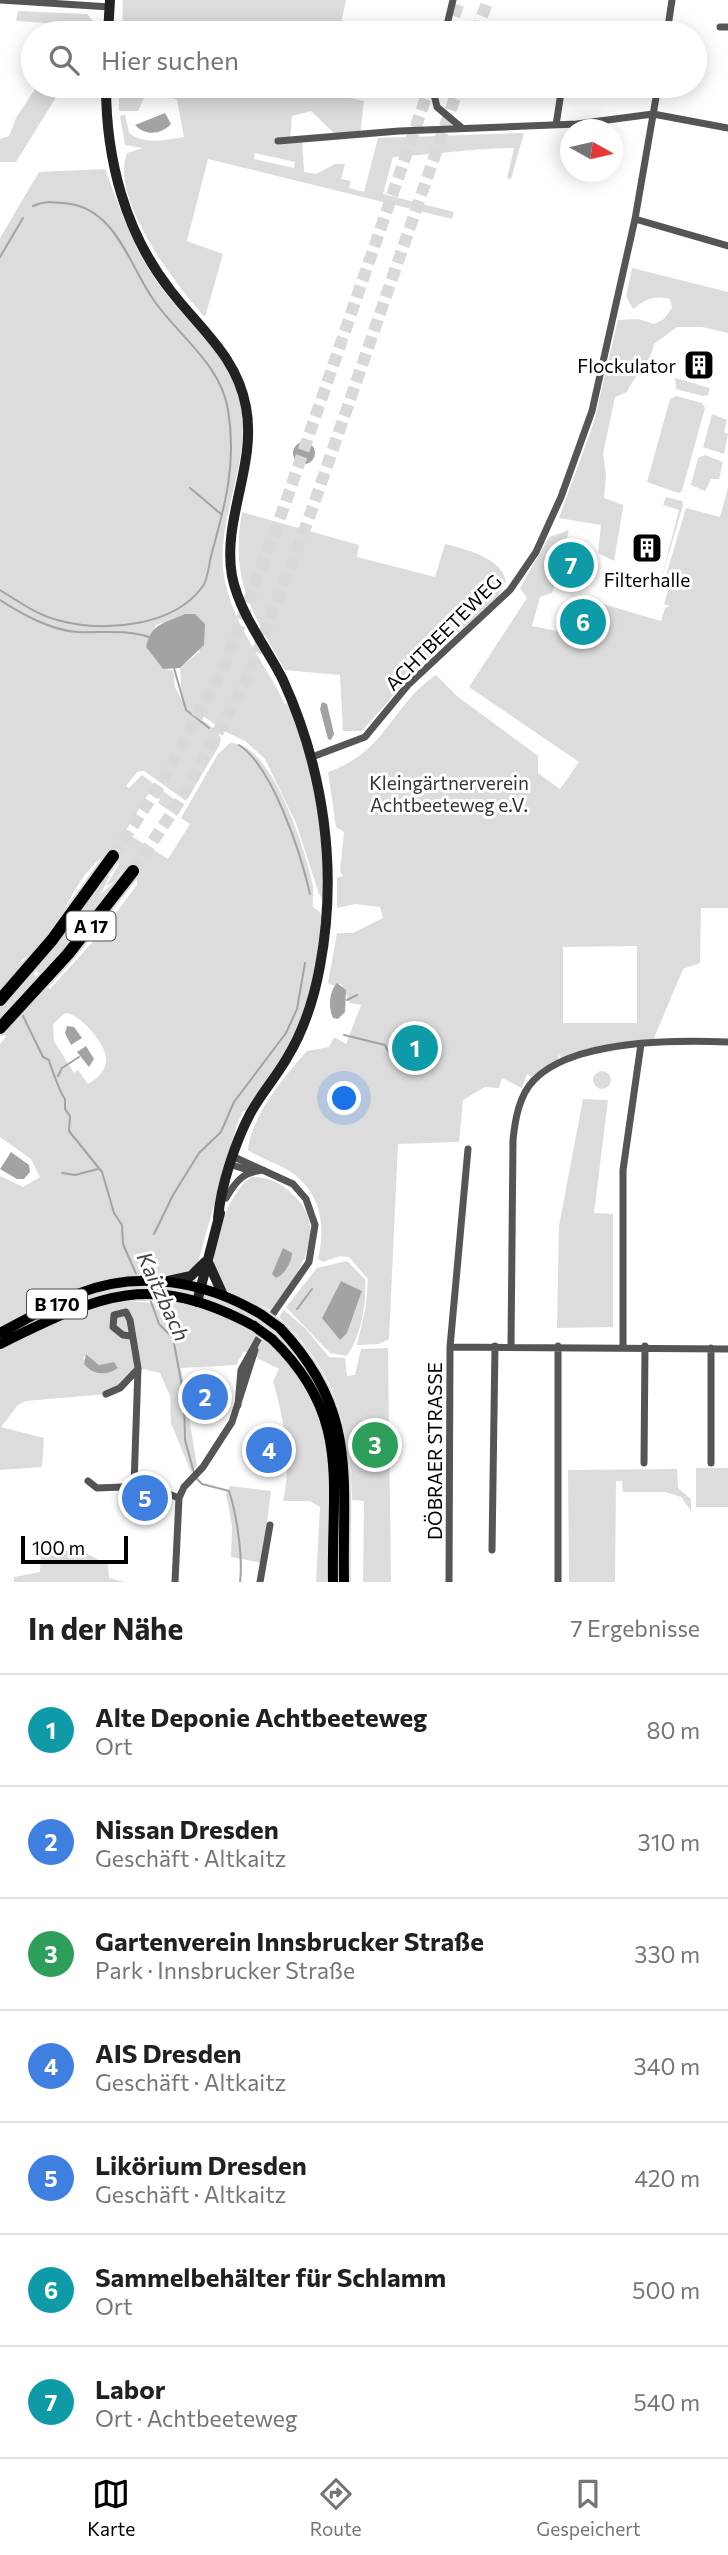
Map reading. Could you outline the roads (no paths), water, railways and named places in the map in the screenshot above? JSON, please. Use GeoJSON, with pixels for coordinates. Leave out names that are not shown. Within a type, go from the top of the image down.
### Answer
{"type":"FeatureCollection","features":[{"type":"Feature","properties":{"kind":"highway","name":"A 17"},"geometry":{"type":"LineString","coordinates":[[0,1000],[30,966],[113,856]]}},
{"type":"Feature","properties":{"kind":"highway","name":"A 17"},"geometry":{"type":"LineString","coordinates":[[0,1028],[46,979],[133,871]]}},
{"type":"Feature","properties":{"kind":"main road"},"geometry":{"type":"LineString","coordinates":[[107,98],[113,166],[142,247],[172,293],[224,352],[242,388],[249,442],[231,531],[232,577],[246,616],[287,689],[312,757],[327,853],[327,908],[320,969],[305,1023],[286,1061],[248,1117],[220,1196],[218,1218]]}},
{"type":"Feature","properties":{"kind":"main road"},"geometry":{"type":"LineString","coordinates":[[197,1301],[218,1218],[226,1198],[233,1161]]}},
{"type":"Feature","properties":{"kind":"main road"},"geometry":{"type":"LineString","coordinates":[[164,1281],[191,1276],[207,1259]]}},
{"type":"Feature","properties":{"kind":"main road"},"geometry":{"type":"LineString","coordinates":[[207,1259],[223,1295]]}},
{"type":"Feature","properties":{"kind":"main road","name":"B 170"},"geometry":{"type":"LineString","coordinates":[[0,1333],[77,1294],[117,1282],[164,1281],[223,1295],[262,1315],[280,1328],[302,1352],[314,1372],[332,1404],[339,1428],[345,1482],[344,1582]]}},
{"type":"Feature","properties":{"kind":"main road","name":"B 170"},"geometry":{"type":"LineString","coordinates":[[0,1344],[64,1312],[121,1294],[163,1293],[197,1301],[254,1326],[291,1357],[310,1384],[329,1430],[335,1479],[333,1582]]}},
{"type":"Feature","properties":{"kind":"street"},"geometry":{"type":"LineString","coordinates":[[1,0],[110,4]]}},
{"type":"Feature","properties":{"kind":"street"},"geometry":{"type":"LineString","coordinates":[[448,21],[453,0]]}},
{"type":"Feature","properties":{"kind":"street"},"geometry":{"type":"LineString","coordinates":[[669,21],[672,0]]}},
{"type":"Feature","properties":{"kind":"street"},"geometry":{"type":"LineString","coordinates":[[435,98],[437,107],[462,128]]}},
{"type":"Feature","properties":{"kind":"street"},"geometry":{"type":"LineString","coordinates":[[556,125],[560,98]]}},
{"type":"Feature","properties":{"kind":"street","name":"ACHTBEETEWEG"},"geometry":{"type":"LineString","coordinates":[[312,757],[365,737],[408,685],[510,590],[536,552],[561,497],[592,411],[635,219],[656,98]]}},
{"type":"Feature","properties":{"kind":"street"},"geometry":{"type":"LineString","coordinates":[[278,141],[462,128],[556,125],[653,114],[728,128]]}},
{"type":"Feature","properties":{"kind":"street"},"geometry":{"type":"LineString","coordinates":[[635,219],[728,246]]}},
{"type":"Feature","properties":{"kind":"street"},"geometry":{"type":"LineString","coordinates":[[511,1345],[513,1140],[516,1117],[525,1094],[535,1079],[558,1064],[582,1055],[641,1044],[728,1042]]}},
{"type":"Feature","properties":{"kind":"street"},"geometry":{"type":"LineString","coordinates":[[623,1346],[623,1170],[641,1044]]}},
{"type":"Feature","properties":{"kind":"street"},"geometry":{"type":"LineString","coordinates":[[450,1347],[468,1149]]}},
{"type":"Feature","properties":{"kind":"street"},"geometry":{"type":"LineString","coordinates":[[233,1161],[284,1178],[300,1191],[311,1208],[315,1225],[309,1262],[270,1318],[242,1370],[237,1405]]}},
{"type":"Feature","properties":{"kind":"street"},"geometry":{"type":"LineString","coordinates":[[233,1161],[251,1171]]}},
{"type":"Feature","properties":{"kind":"street"},"geometry":{"type":"LineString","coordinates":[[226,1198],[236,1181],[251,1171],[264,1170]]}},
{"type":"Feature","properties":{"kind":"street"},"geometry":{"type":"LineString","coordinates":[[131,1336],[138,1368],[134,1485]]}},
{"type":"Feature","properties":{"kind":"street"},"geometry":{"type":"LineString","coordinates":[[175,1582],[180,1498],[190,1479],[198,1473],[232,1422],[259,1340]]}},
{"type":"Feature","properties":{"kind":"street","name":"DÖBRAER STRASSE"},"geometry":{"type":"LineString","coordinates":[[449,1582],[450,1347],[511,1345],[728,1349]]}},
{"type":"Feature","properties":{"kind":"street"},"geometry":{"type":"LineString","coordinates":[[492,1550],[495,1346]]}},
{"type":"Feature","properties":{"kind":"street"},"geometry":{"type":"LineString","coordinates":[[558,1346],[558,1582]]}},
{"type":"Feature","properties":{"kind":"street"},"geometry":{"type":"LineString","coordinates":[[644,1463],[645,1346]]}},
{"type":"Feature","properties":{"kind":"street"},"geometry":{"type":"LineString","coordinates":[[710,1463],[711,1348]]}},
{"type":"Feature","properties":{"kind":"street"},"geometry":{"type":"LineString","coordinates":[[106,1394],[126,1384],[138,1368]]}},
{"type":"Feature","properties":{"kind":"street"},"geometry":{"type":"LineString","coordinates":[[88,1481],[97,1488],[134,1485],[157,1489],[180,1498]]}},
{"type":"Feature","properties":{"kind":"street"},"geometry":{"type":"LineString","coordinates":[[260,1582],[270,1525]]}},
{"type":"Feature","properties":{"kind":"waterway"},"geometry":{"type":"LineString","coordinates":[[0,590],[45,616],[79,624],[118,626],[157,618],[175,610],[190,600],[206,579],[225,502],[230,466],[228,410],[217,379],[198,352],[155,302],[109,226],[81,207],[51,202],[33,206]]}},
{"type":"Feature","properties":{"kind":"waterway"},"geometry":{"type":"LineString","coordinates":[[0,257],[23,218]]}},
{"type":"Feature","properties":{"kind":"waterway"},"geometry":{"type":"LineString","coordinates":[[190,488],[221,514]]}},
{"type":"Feature","properties":{"kind":"waterway"},"geometry":{"type":"LineString","coordinates":[[0,600],[27,616],[67,631],[131,633],[149,637]]}},
{"type":"Feature","properties":{"kind":"waterway"},"geometry":{"type":"LineString","coordinates":[[174,668],[186,710],[209,728]]}},
{"type":"Feature","properties":{"kind":"waterway"},"geometry":{"type":"LineString","coordinates":[[239,745],[251,756],[274,791],[293,835],[310,894]]}},
{"type":"Feature","properties":{"kind":"waterway"},"geometry":{"type":"LineString","coordinates":[[154,1234],[173,1195],[199,1153],[221,1132],[234,1102],[286,1033],[297,1009],[305,963]]}},
{"type":"Feature","properties":{"kind":"waterway"},"geometry":{"type":"LineString","coordinates":[[347,1000],[357,995]]}},
{"type":"Feature","properties":{"kind":"waterway","name":"Kaitzbach"},"geometry":{"type":"LineString","coordinates":[[22,1014],[43,1057],[49,1060],[65,1099],[65,1109],[70,1116],[69,1131],[102,1172],[114,1213],[122,1225],[123,1244],[137,1276]]}},
{"type":"Feature","properties":{"kind":"waterway"},"geometry":{"type":"LineString","coordinates":[[344,1035],[385,1045],[393,1060]]}},
{"type":"Feature","properties":{"kind":"waterway"},"geometry":{"type":"LineString","coordinates":[[58,1076],[62,1068],[79,1057]]}},
{"type":"Feature","properties":{"kind":"waterway"},"geometry":{"type":"LineString","coordinates":[[62,1173],[75,1175],[98,1169]]}},
{"type":"Feature","properties":{"kind":"waterway"},"geometry":{"type":"LineString","coordinates":[[297,1309],[312,1289]]}},
{"type":"Feature","properties":{"kind":"waterway","name":"Kaitzbach"},"geometry":{"type":"LineString","coordinates":[[150,1299],[159,1324],[173,1338],[184,1397],[185,1440],[194,1473]]}},
{"type":"Feature","properties":{"kind":"waterway","name":"Kaitzbach"},"geometry":{"type":"LineString","coordinates":[[196,1478],[202,1484],[229,1491],[239,1536],[240,1582]]}},
{"type":"Feature","properties":{"kind":"tunnel"},"geometry":{"type":"LineString","coordinates":[[452,21],[460,0]]}},
{"type":"Feature","properties":{"kind":"tunnel"},"geometry":{"type":"LineString","coordinates":[[480,21],[488,0]]}},
{"type":"Feature","properties":{"kind":"tunnel"},"geometry":{"type":"LineString","coordinates":[[113,856],[161,783],[224,667],[284,507],[426,98]]}},
{"type":"Feature","properties":{"kind":"tunnel"},"geometry":{"type":"LineString","coordinates":[[133,871],[181,799],[248,677],[310,515],[455,98]]}},
{"type":"Feature","properties":{"kind":"place","name":"Flockulator"},"geometry":{"type":"Point","coordinates":[699,365]}},
{"type":"Feature","properties":{"kind":"place","name":"Filterhalle"},"geometry":{"type":"Point","coordinates":[647,548]}},
{"type":"Feature","properties":{"kind":"place","name":"Labor"},"geometry":{"type":"Point","coordinates":[571,565]}},
{"type":"Feature","properties":{"kind":"place","name":"Sammelbehälter für Schlamm"},"geometry":{"type":"Point","coordinates":[583,622]}},
{"type":"Feature","properties":{"kind":"place","name":"Alte Deponie Achtbeeteweg"},"geometry":{"type":"Point","coordinates":[415,1048]}},
{"type":"Feature","properties":{"kind":"place","name":"Nissan Dresden"},"geometry":{"type":"Point","coordinates":[205,1397]}},
{"type":"Feature","properties":{"kind":"place","name":"Gartenverein Innsbrucker Straße"},"geometry":{"type":"Point","coordinates":[375,1445]}},
{"type":"Feature","properties":{"kind":"place","name":"AIS Dresden"},"geometry":{"type":"Point","coordinates":[269,1450]}},
{"type":"Feature","properties":{"kind":"place","name":"Likörium Dresden"},"geometry":{"type":"Point","coordinates":[145,1498]}},
{"type":"Feature","properties":{"kind":"park label","name":"Kleingärtnerverein Achtbeeteweg e.V."},"geometry":{"type":"Point","coordinates":[449,793]}}]}
